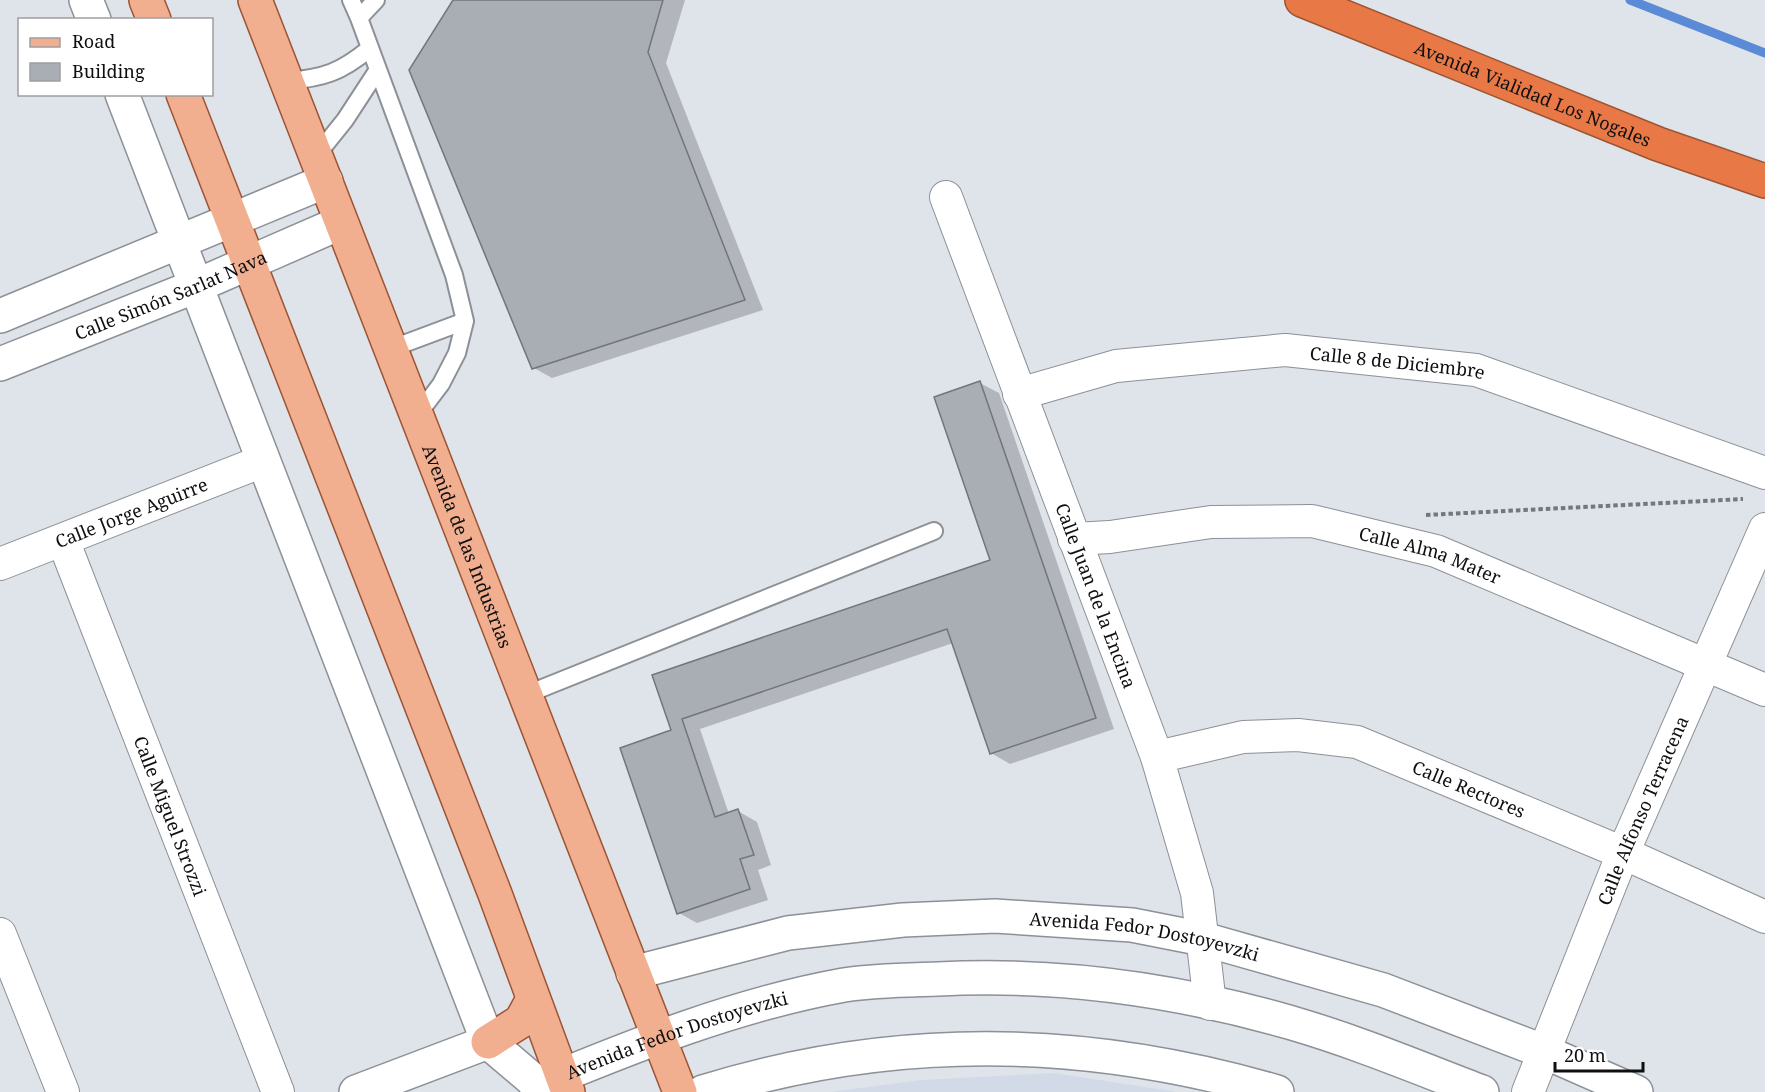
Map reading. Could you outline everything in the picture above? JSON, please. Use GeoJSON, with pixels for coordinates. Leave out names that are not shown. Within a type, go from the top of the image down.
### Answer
{"type":"FeatureCollection","features":[{"type":"Feature","properties":{"kind":"highway","name":"Avenida Vialidad Los Nogales"},"geometry":{"type":"LineString","coordinates":[[1302,0],[1659,144],[1765,181]]}},
{"type":"Feature","properties":{"kind":"main road"},"geometry":{"type":"LineString","coordinates":[[146,0],[153,18]]}},
{"type":"Feature","properties":{"kind":"main road","name":"Avenida de las Industrias"},"geometry":{"type":"LineString","coordinates":[[255,0],[680,1092]]}},
{"type":"Feature","properties":{"kind":"main road"},"geometry":{"type":"LineString","coordinates":[[184,96],[250,262],[533,999],[547,1087]]}},
{"type":"Feature","properties":{"kind":"main road"},"geometry":{"type":"LineString","coordinates":[[488,1042],[521,1021],[533,999]]}},
{"type":"Feature","properties":{"kind":"street"},"geometry":{"type":"LineString","coordinates":[[86,0],[93,18]]}},
{"type":"Feature","properties":{"kind":"street"},"geometry":{"type":"LineString","coordinates":[[123,96],[488,1042],[547,1087]]}},
{"type":"Feature","properties":{"kind":"street"},"geometry":{"type":"LineString","coordinates":[[0,316],[231,218],[321,168]]}},
{"type":"Feature","properties":{"kind":"street","name":"Calle Juan de la Encina"},"geometry":{"type":"LineString","coordinates":[[946,197],[1157,757],[1197,893],[1210,1004]]}},
{"type":"Feature","properties":{"kind":"street","name":"Calle Simón Sarlat Nava"},"geometry":{"type":"LineString","coordinates":[[0,364],[196,286],[340,223]]}},
{"type":"Feature","properties":{"kind":"street","name":"Calle 8 de Diciembre"},"geometry":{"type":"LineString","coordinates":[[1019,394],[1116,366],[1222,357],[1257,351],[1285,350],[1476,370],[1759,485]]}},
{"type":"Feature","properties":{"kind":"street","name":"Calle Jorge Aguirre"},"geometry":{"type":"LineString","coordinates":[[0,564],[263,461]]}},
{"type":"Feature","properties":{"kind":"street","name":"Calle Alma Mater"},"geometry":{"type":"LineString","coordinates":[[1074,539],[1110,537],[1211,522],[1312,521],[1436,551],[1765,690]]}},
{"type":"Feature","properties":{"kind":"street","name":"Calle Alfonso Terracena"},"geometry":{"type":"LineString","coordinates":[[1528,1092],[1623,853],[1765,530]]}},
{"type":"Feature","properties":{"kind":"street","name":"Calle Miguel Strozzi"},"geometry":{"type":"LineString","coordinates":[[63,540],[278,1092]]}},
{"type":"Feature","properties":{"kind":"street","name":"Calle Rectores"},"geometry":{"type":"LineString","coordinates":[[1157,757],[1243,737],[1298,735],[1357,742],[1623,853],[1765,917]]}},
{"type":"Feature","properties":{"kind":"street","name":"Avenida Fedor Dostoyevzki"},"geometry":{"type":"LineString","coordinates":[[633,973],[788,933],[903,920],[995,916],[1132,925],[1203,939],[1383,990],[1545,1052],[1636,1092]]}},
{"type":"Feature","properties":{"kind":"street"},"geometry":{"type":"LineString","coordinates":[[0,934],[63,1092]]}},
{"type":"Feature","properties":{"kind":"street","name":"Avenida Fedor Dostoyevzki"},"geometry":{"type":"LineString","coordinates":[[547,1087],[658,1037],[790,998],[846,985],[979,977],[1058,981],[1140,989],[1210,1004],[1291,1023],[1360,1045],[1482,1092]]}},
{"type":"Feature","properties":{"kind":"street"},"geometry":{"type":"LineString","coordinates":[[356,1092],[488,1042]]}},
{"type":"Feature","properties":{"kind":"street"},"geometry":{"type":"LineString","coordinates":[[703,1092],[802,1065],[855,1056],[925,1049],[996,1048],[1073,1052],[1150,1062],[1237,1080],[1277,1092]]}},
{"type":"Feature","properties":{"kind":"lane"},"geometry":{"type":"LineString","coordinates":[[351,0],[454,275],[465,321],[457,353],[441,384],[416,417]]}},
{"type":"Feature","properties":{"kind":"lane"},"geometry":{"type":"LineString","coordinates":[[359,18],[376,0]]}},
{"type":"Feature","properties":{"kind":"lane"},"geometry":{"type":"LineString","coordinates":[[287,81],[320,78],[347,66],[369,49]]}},
{"type":"Feature","properties":{"kind":"lane"},"geometry":{"type":"LineString","coordinates":[[321,168],[345,120],[377,71]]}},
{"type":"Feature","properties":{"kind":"lane"},"geometry":{"type":"LineString","coordinates":[[390,349],[465,321]]}},
{"type":"Feature","properties":{"kind":"lane"},"geometry":{"type":"LineString","coordinates":[[525,695],[934,531]]}},
{"type":"Feature","properties":{"kind":"path"},"geometry":{"type":"LineString","coordinates":[[1419,515],[1759,485]]}},
{"type":"Feature","properties":{"kind":"shaded area"},"geometry":{"type":"Polygon","coordinates":[[[1054,1073],[1177,1092],[831,1092],[921,1080],[1054,1073]]]}},
{"type":"Feature","properties":{"kind":"building"},"geometry":{"type":"Polygon","coordinates":[[[453,0],[663,0],[648,52],[745,300],[532,369],[409,70],[453,0]]]}},
{"type":"Feature","properties":{"kind":"building"},"geometry":{"type":"Polygon","coordinates":[[[980,381],[1096,718],[990,754],[947,629],[682,719],[715,817],[738,809],[754,855],[740,859],[750,889],[677,914],[620,748],[671,730],[652,675],[990,560],[934,397],[980,381]]]}},
{"type":"Feature","properties":{"kind":"waterway"},"geometry":{"type":"LineString","coordinates":[[1630,0],[1765,53]]}}]}
